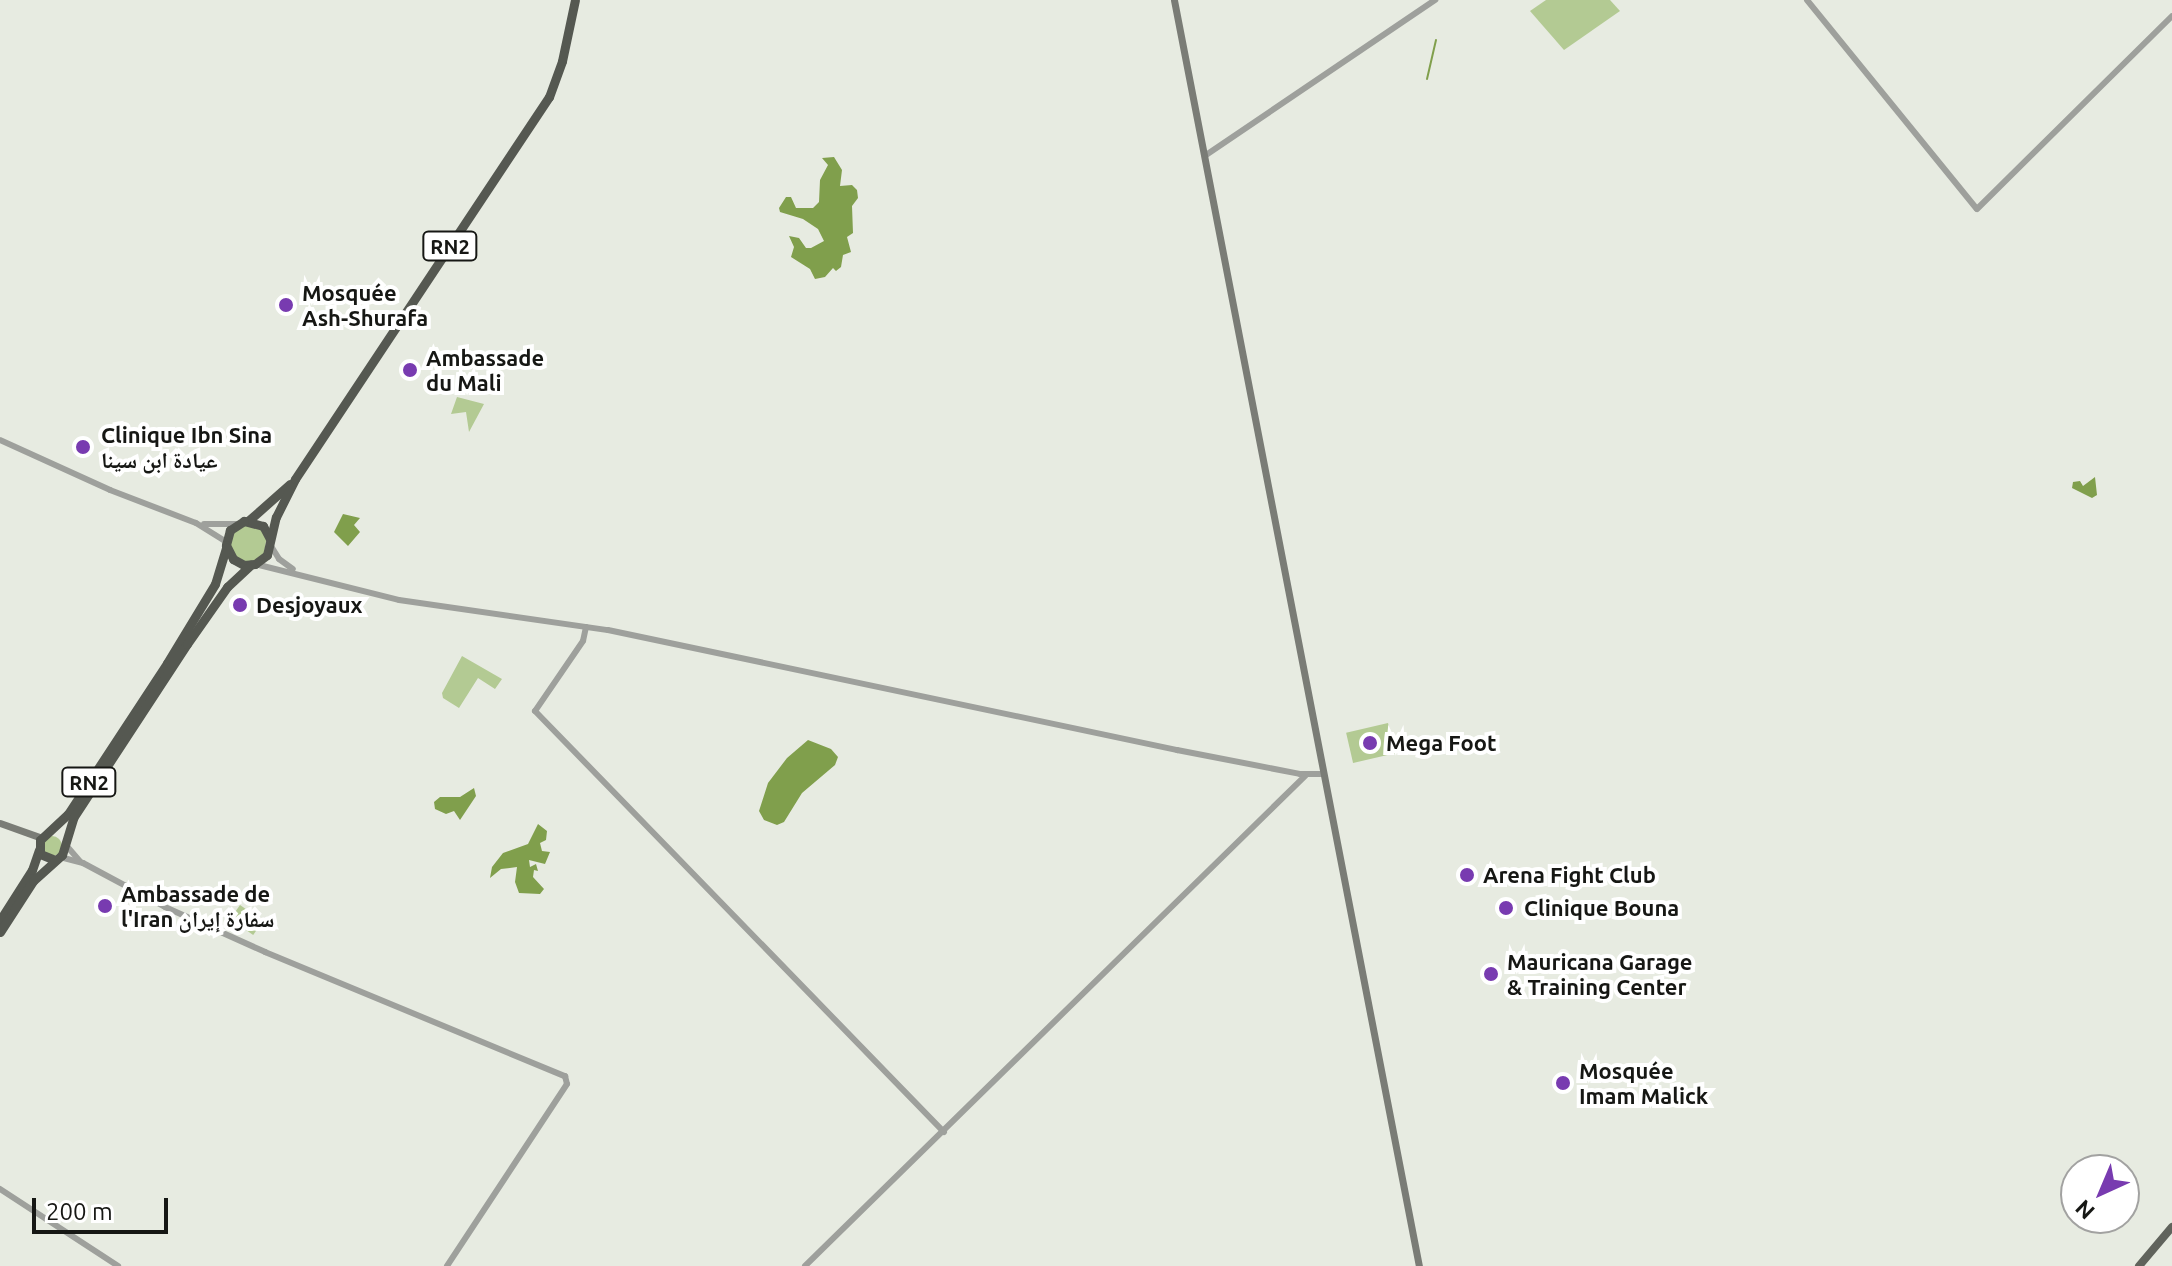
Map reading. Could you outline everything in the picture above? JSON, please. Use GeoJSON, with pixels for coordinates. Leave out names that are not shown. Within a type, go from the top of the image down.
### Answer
{"type":"FeatureCollection","features":[{"type":"Feature","properties":{"kind":"highway","name":"RN2"},"geometry":{"type":"LineString","coordinates":[[270,542],[276,517],[295,479],[549,97],[562,61],[575,0]]}},
{"type":"Feature","properties":{"kind":"highway","name":"RN2"},"geometry":{"type":"LineString","coordinates":[[248,521],[295,479]]}},
{"type":"Feature","properties":{"kind":"highway"},"geometry":{"type":"LineString","coordinates":[[248,521],[263,526],[270,542],[264,559],[253,564],[235,561],[226,544],[237,524],[248,521]]}},
{"type":"Feature","properties":{"kind":"highway","name":"RN2"},"geometry":{"type":"LineString","coordinates":[[0,920],[32,870],[41,842],[68,814],[206,600],[220,574],[226,544]]}},
{"type":"Feature","properties":{"kind":"highway","name":"RN2"},"geometry":{"type":"LineString","coordinates":[[65,843],[73,818],[195,632],[227,587],[253,564]]}},
{"type":"Feature","properties":{"kind":"highway"},"geometry":{"type":"LineString","coordinates":[[0,932],[33,881],[59,858],[65,843],[58,834],[41,842],[47,859],[59,858]]}},
{"type":"Feature","properties":{"kind":"main road"},"geometry":{"type":"LineString","coordinates":[[1174,0],[1419,1266]]}},
{"type":"Feature","properties":{"kind":"main road"},"geometry":{"type":"LineString","coordinates":[[0,823],[41,842]]}},
{"type":"Feature","properties":{"kind":"main road"},"geometry":{"type":"LineString","coordinates":[[2139,1266],[2172,1227]]}},
{"type":"Feature","properties":{"kind":"street"},"geometry":{"type":"LineString","coordinates":[[1206,155],[1435,0]]}},
{"type":"Feature","properties":{"kind":"street"},"geometry":{"type":"LineString","coordinates":[[1807,0],[1977,209],[2172,16]]}},
{"type":"Feature","properties":{"kind":"street"},"geometry":{"type":"LineString","coordinates":[[0,440],[97,485],[196,523],[226,544]]}},
{"type":"Feature","properties":{"kind":"street"},"geometry":{"type":"LineString","coordinates":[[196,523],[237,524]]}},
{"type":"Feature","properties":{"kind":"street"},"geometry":{"type":"LineString","coordinates":[[270,542],[279,559],[303,574]]}},
{"type":"Feature","properties":{"kind":"street"},"geometry":{"type":"LineString","coordinates":[[253,564],[399,600],[586,627],[1306,775],[1324,774]]}},
{"type":"Feature","properties":{"kind":"street"},"geometry":{"type":"LineString","coordinates":[[586,627],[583,641],[535,711],[944,1132]]}},
{"type":"Feature","properties":{"kind":"street"},"geometry":{"type":"LineString","coordinates":[[805,1266],[1306,775]]}},
{"type":"Feature","properties":{"kind":"street"},"geometry":{"type":"LineString","coordinates":[[65,843],[83,863]]}},
{"type":"Feature","properties":{"kind":"street"},"geometry":{"type":"LineString","coordinates":[[59,858],[83,863],[165,907],[265,952],[565,1076],[567,1084],[447,1266]]}},
{"type":"Feature","properties":{"kind":"street"},"geometry":{"type":"LineString","coordinates":[[0,1189],[118,1266]]}},
{"type":"Feature","properties":{"kind":"shaded area"},"geometry":{"type":"Polygon","coordinates":[[[1546,0],[1610,0],[1620,11],[1564,50],[1530,11],[1546,0]]]}},
{"type":"Feature","properties":{"kind":"shaded area"},"geometry":{"type":"Polygon","coordinates":[[[834,157],[842,170],[840,186],[852,185],[857,190],[858,198],[852,206],[853,233],[847,237],[851,252],[843,255],[841,267],[836,271],[833,268],[825,277],[815,279],[810,269],[791,257],[794,247],[789,236],[799,238],[806,248],[811,248],[824,241],[818,229],[803,219],[780,212],[779,208],[786,197],[791,197],[796,208],[813,208],[819,202],[820,180],[828,165],[822,158],[834,157]]]}},
{"type":"Feature","properties":{"kind":"shaded area"},"geometry":{"type":"Polygon","coordinates":[[[457,397],[484,404],[469,432],[466,412],[451,414],[457,397]]]}},
{"type":"Feature","properties":{"kind":"shaded area"},"geometry":{"type":"Polygon","coordinates":[[[2095,477],[2097,495],[2092,498],[2072,488],[2073,482],[2080,481],[2083,486],[2095,477]]]}},
{"type":"Feature","properties":{"kind":"shaded area"},"geometry":{"type":"Polygon","coordinates":[[[343,514],[360,518],[354,525],[360,532],[348,546],[334,532],[343,514]]]}},
{"type":"Feature","properties":{"kind":"shaded area"},"geometry":{"type":"Polygon","coordinates":[[[253,522],[267,535],[264,554],[252,562],[238,560],[228,549],[233,528],[253,522]]]}},
{"type":"Feature","properties":{"kind":"shaded area"},"geometry":{"type":"Polygon","coordinates":[[[462,656],[502,679],[495,689],[478,678],[459,708],[443,698],[442,693],[462,656]]]}},
{"type":"Feature","properties":{"kind":"shaded area","name":"Mega Foot"},"geometry":{"type":"Polygon","coordinates":[[[1388,723],[1395,753],[1353,763],[1346,733],[1388,723]]]}},
{"type":"Feature","properties":{"kind":"shaded area"},"geometry":{"type":"Polygon","coordinates":[[[808,740],[831,749],[838,757],[835,765],[802,793],[784,822],[777,825],[764,820],[759,811],[768,783],[787,758],[808,740]]]}},
{"type":"Feature","properties":{"kind":"shaded area"},"geometry":{"type":"Polygon","coordinates":[[[474,788],[476,796],[460,820],[454,811],[446,814],[435,809],[434,802],[440,797],[460,797],[474,788]]]}},
{"type":"Feature","properties":{"kind":"shaded area"},"geometry":{"type":"Polygon","coordinates":[[[538,824],[547,831],[546,840],[540,843],[542,851],[550,852],[545,864],[529,860],[530,867],[536,864],[538,871],[534,870],[533,877],[544,889],[540,894],[519,893],[515,882],[517,867],[501,869],[490,878],[492,867],[503,853],[528,844],[538,824]]]}},
{"type":"Feature","properties":{"kind":"shaded area"},"geometry":{"type":"Polygon","coordinates":[[[52,836],[59,839],[62,846],[59,853],[52,856],[45,853],[42,846],[45,839],[52,836]]]}},
{"type":"Feature","properties":{"kind":"shaded area"},"geometry":{"type":"Polygon","coordinates":[[[240,905],[263,921],[253,935],[230,919],[240,905]]]}},
{"type":"Feature","properties":{"kind":"waterway"},"geometry":{"type":"LineString","coordinates":[[1427,79],[1436,40]]}},
{"type":"Feature","properties":{"kind":"place","name":"Mosquée Ash-Shurafa"},"geometry":{"type":"Point","coordinates":[286,305]}},
{"type":"Feature","properties":{"kind":"place","name":"Ambassade du Mali"},"geometry":{"type":"Point","coordinates":[410,370]}},
{"type":"Feature","properties":{"kind":"place","name":"Clinique Ibn Sina عيادة ابن سينا"},"geometry":{"type":"Point","coordinates":[83,447]}},
{"type":"Feature","properties":{"kind":"place","name":"Desjoyaux"},"geometry":{"type":"Point","coordinates":[240,605]}},
{"type":"Feature","properties":{"kind":"place","name":"Mega Foot"},"geometry":{"type":"Point","coordinates":[1370,743]}},
{"type":"Feature","properties":{"kind":"place","name":"Arena Fight Club"},"geometry":{"type":"Point","coordinates":[1467,875]}},
{"type":"Feature","properties":{"kind":"place","name":"Ambassade de l'Iran سفارة إيران"},"geometry":{"type":"Point","coordinates":[105,906]}},
{"type":"Feature","properties":{"kind":"place","name":"Clinique Bouna"},"geometry":{"type":"Point","coordinates":[1506,908]}},
{"type":"Feature","properties":{"kind":"place","name":"Mauricana Garage & Training Center"},"geometry":{"type":"Point","coordinates":[1491,974]}},
{"type":"Feature","properties":{"kind":"place","name":"Mosquée Imam Malick"},"geometry":{"type":"Point","coordinates":[1563,1083]}}]}
